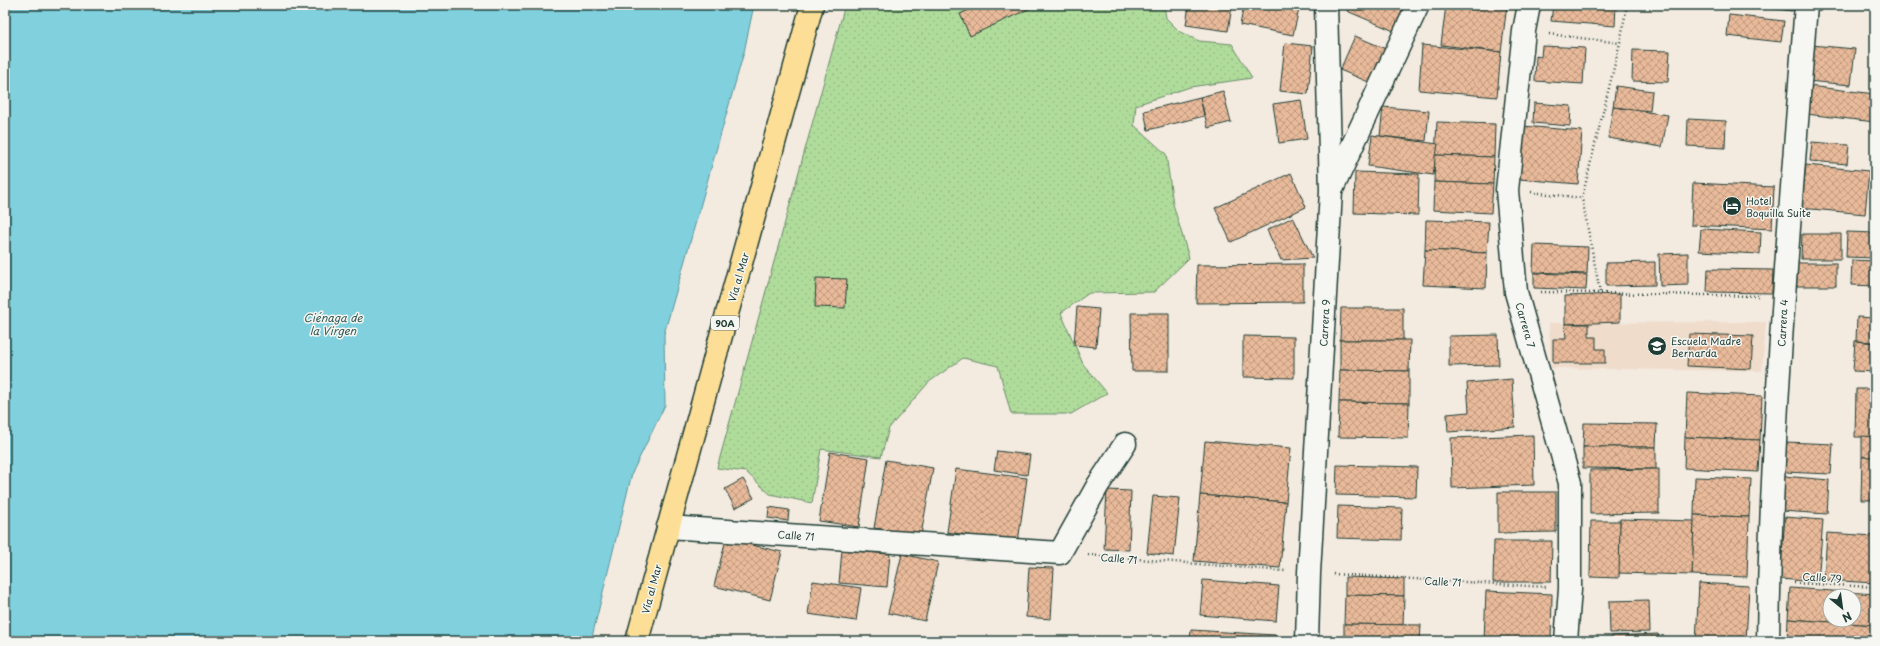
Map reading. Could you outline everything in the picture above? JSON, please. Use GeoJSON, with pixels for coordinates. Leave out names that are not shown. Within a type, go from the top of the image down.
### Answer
{"type":"FeatureCollection","features":[{"type":"Feature","properties":{"kind":"highway","name":"Vía al Mar"},"geometry":{"type":"LineString","coordinates":[[637,641],[812,5]]}},
{"type":"Feature","properties":{"kind":"street","name":"Carrera 9"},"geometry":{"type":"LineString","coordinates":[[1307,641],[1309,573],[1331,191],[1326,5]]}},
{"type":"Feature","properties":{"kind":"street"},"geometry":{"type":"LineString","coordinates":[[1331,191],[1418,5]]}},
{"type":"Feature","properties":{"kind":"street","name":"Carrera 7"},"geometry":{"type":"LineString","coordinates":[[1529,5],[1524,31],[1507,190],[1516,292],[1570,483],[1570,589],[1566,641]]}},
{"type":"Feature","properties":{"kind":"street","name":"Carrera 4"},"geometry":{"type":"LineString","coordinates":[[1768,641],[1769,582],[1783,297],[1806,5]]}},
{"type":"Feature","properties":{"kind":"street"},"geometry":{"type":"LineString","coordinates":[[1060,553],[1098,485],[1125,444]]}},
{"type":"Feature","properties":{"kind":"street","name":"Calle 71"},"geometry":{"type":"LineString","coordinates":[[668,527],[1060,553]]}},
{"type":"Feature","properties":{"kind":"path"},"geometry":{"type":"LineString","coordinates":[[1600,292],[1582,198],[1620,43],[1627,5]]}},
{"type":"Feature","properties":{"kind":"path"},"geometry":{"type":"LineString","coordinates":[[1524,31],[1620,43]]}},
{"type":"Feature","properties":{"kind":"path"},"geometry":{"type":"LineString","coordinates":[[1507,190],[1582,198]]}},
{"type":"Feature","properties":{"kind":"path"},"geometry":{"type":"LineString","coordinates":[[1516,292],[1600,292],[1783,297]]}},
{"type":"Feature","properties":{"kind":"path","name":"Calle 71"},"geometry":{"type":"LineString","coordinates":[[1060,553],[1309,573],[1570,589]]}},
{"type":"Feature","properties":{"kind":"path","name":"Calle 79"},"geometry":{"type":"LineString","coordinates":[[1769,582],[1875,587]]}},
{"type":"Feature","properties":{"kind":"shaded area","name":"Escuela Madre Bernarda"},"geometry":{"type":"Polygon","coordinates":[[[1766,322],[1762,371],[1551,368],[1549,323],[1766,322]]]}},
{"type":"Feature","properties":{"kind":"green space"},"geometry":{"type":"Polygon","coordinates":[[[845,5],[1164,5],[1166,18],[1180,32],[1199,41],[1232,44],[1252,78],[1190,87],[1136,105],[1134,125],[1166,154],[1173,204],[1189,258],[1154,292],[1089,293],[1061,313],[1083,364],[1107,393],[1071,414],[1011,414],[998,366],[963,358],[929,382],[889,428],[881,457],[821,449],[812,503],[770,494],[746,472],[717,468],[845,5]]]}},
{"type":"Feature","properties":{"kind":"water","name":"Ciénaga de la Virgen"},"geometry":{"type":"Polygon","coordinates":[[[5,5],[754,5],[744,52],[664,334],[665,405],[632,473],[591,641],[5,641],[5,5]]]}},
{"type":"Feature","properties":{"kind":"building"},"geometry":{"type":"Polygon","coordinates":[[[980,5],[1035,6],[970,36],[960,14],[980,5]]]}},
{"type":"Feature","properties":{"kind":"building"},"geometry":{"type":"Polygon","coordinates":[[[1189,5],[1232,6],[1228,31],[1186,25],[1189,5]]]}},
{"type":"Feature","properties":{"kind":"building"},"geometry":{"type":"Polygon","coordinates":[[[1244,5],[1300,5],[1293,35],[1240,25],[1244,5]]]}},
{"type":"Feature","properties":{"kind":"building"},"geometry":{"type":"Polygon","coordinates":[[[1349,5],[1405,5],[1394,31],[1347,11],[1349,5]]]}},
{"type":"Feature","properties":{"kind":"building"},"geometry":{"type":"Polygon","coordinates":[[[1446,5],[1507,5],[1501,52],[1441,45],[1446,5]]]}},
{"type":"Feature","properties":{"kind":"building"},"geometry":{"type":"Polygon","coordinates":[[[1553,5],[1616,5],[1615,26],[1551,21],[1553,5]]]}},
{"type":"Feature","properties":{"kind":"building"},"geometry":{"type":"Polygon","coordinates":[[[1746,5],[1793,5],[1792,11],[1746,5]]]}},
{"type":"Feature","properties":{"kind":"building"},"geometry":{"type":"Polygon","coordinates":[[[1729,15],[1784,21],[1781,42],[1727,36],[1729,15]]]}},
{"type":"Feature","properties":{"kind":"building"},"geometry":{"type":"Polygon","coordinates":[[[1355,36],[1386,49],[1371,83],[1340,70],[1355,36]]]}},
{"type":"Feature","properties":{"kind":"building"},"geometry":{"type":"Polygon","coordinates":[[[1285,43],[1313,46],[1308,94],[1280,91],[1285,43]]]}},
{"type":"Feature","properties":{"kind":"building"},"geometry":{"type":"Polygon","coordinates":[[[1422,45],[1501,52],[1497,97],[1419,90],[1422,45]]]}},
{"type":"Feature","properties":{"kind":"building"},"geometry":{"type":"Polygon","coordinates":[[[1811,45],[1855,49],[1851,85],[1807,81],[1811,45]]]}},
{"type":"Feature","properties":{"kind":"building"},"geometry":{"type":"Polygon","coordinates":[[[1542,46],[1585,48],[1583,84],[1535,81],[1536,56],[1541,57],[1542,46]]]}},
{"type":"Feature","properties":{"kind":"building"},"geometry":{"type":"Polygon","coordinates":[[[1633,50],[1670,51],[1668,82],[1632,81],[1633,50]]]}},
{"type":"Feature","properties":{"kind":"building"},"geometry":{"type":"Polygon","coordinates":[[[1616,86],[1652,91],[1650,111],[1613,107],[1616,86]]]}},
{"type":"Feature","properties":{"kind":"building"},"geometry":{"type":"Polygon","coordinates":[[[1809,86],[1875,94],[1875,122],[1806,114],[1809,86]]]}},
{"type":"Feature","properties":{"kind":"building"},"geometry":{"type":"Polygon","coordinates":[[[1223,91],[1231,122],[1208,128],[1200,97],[1223,91]]]}},
{"type":"Feature","properties":{"kind":"building"},"geometry":{"type":"Polygon","coordinates":[[[1200,97],[1204,116],[1148,130],[1144,111],[1200,97]]]}},
{"type":"Feature","properties":{"kind":"building"},"geometry":{"type":"Polygon","coordinates":[[[1301,100],[1307,139],[1279,143],[1273,104],[1301,100]]]}},
{"type":"Feature","properties":{"kind":"building"},"geometry":{"type":"Polygon","coordinates":[[[1534,103],[1571,106],[1570,126],[1533,123],[1534,103]]]}},
{"type":"Feature","properties":{"kind":"building"},"geometry":{"type":"Polygon","coordinates":[[[1383,107],[1429,111],[1426,141],[1380,136],[1383,107]]]}},
{"type":"Feature","properties":{"kind":"building"},"geometry":{"type":"Polygon","coordinates":[[[1613,107],[1668,115],[1662,147],[1608,138],[1613,107]]]}},
{"type":"Feature","properties":{"kind":"building"},"geometry":{"type":"Polygon","coordinates":[[[1688,119],[1726,121],[1725,148],[1687,146],[1688,119]]]}},
{"type":"Feature","properties":{"kind":"building"},"geometry":{"type":"Polygon","coordinates":[[[1437,122],[1495,124],[1494,157],[1435,155],[1437,122]]]}},
{"type":"Feature","properties":{"kind":"building"},"geometry":{"type":"Polygon","coordinates":[[[1523,126],[1582,131],[1578,184],[1519,179],[1523,126]]]}},
{"type":"Feature","properties":{"kind":"building"},"geometry":{"type":"Polygon","coordinates":[[[1372,135],[1438,144],[1433,175],[1368,166],[1372,135]]]}},
{"type":"Feature","properties":{"kind":"building"},"geometry":{"type":"Polygon","coordinates":[[[1812,142],[1849,145],[1847,164],[1810,161],[1812,142]]]}},
{"type":"Feature","properties":{"kind":"building"},"geometry":{"type":"Polygon","coordinates":[[[1435,155],[1494,157],[1493,184],[1434,182],[1435,155]]]}},
{"type":"Feature","properties":{"kind":"building"},"geometry":{"type":"Polygon","coordinates":[[[1806,165],[1869,171],[1865,214],[1801,208],[1806,165]]]}},
{"type":"Feature","properties":{"kind":"building"},"geometry":{"type":"Polygon","coordinates":[[[1355,172],[1419,174],[1418,215],[1354,213],[1355,172]]]}},
{"type":"Feature","properties":{"kind":"building"},"geometry":{"type":"Polygon","coordinates":[[[1291,173],[1306,207],[1231,242],[1215,208],[1291,173]]]}},
{"type":"Feature","properties":{"kind":"building"},"geometry":{"type":"Polygon","coordinates":[[[1434,182],[1493,184],[1491,213],[1433,210],[1434,182]]]}},
{"type":"Feature","properties":{"kind":"building","name":"Hotel Boquilla Suite"},"geometry":{"type":"Polygon","coordinates":[[[1693,183],[1774,187],[1772,229],[1691,225],[1693,183]]]}},
{"type":"Feature","properties":{"kind":"building"},"geometry":{"type":"Polygon","coordinates":[[[1293,217],[1313,258],[1281,260],[1267,230],[1293,217]]]}},
{"type":"Feature","properties":{"kind":"building"},"geometry":{"type":"Polygon","coordinates":[[[1426,220],[1489,222],[1487,253],[1425,250],[1426,220]]]}},
{"type":"Feature","properties":{"kind":"building"},"geometry":{"type":"Polygon","coordinates":[[[1701,229],[1761,232],[1760,254],[1699,251],[1701,229]]]}},
{"type":"Feature","properties":{"kind":"building"},"geometry":{"type":"Polygon","coordinates":[[[1847,232],[1875,233],[1875,258],[1846,257],[1847,232]]]}},
{"type":"Feature","properties":{"kind":"building"},"geometry":{"type":"Polygon","coordinates":[[[1802,234],[1841,234],[1841,259],[1801,259],[1802,234]]]}},
{"type":"Feature","properties":{"kind":"building"},"geometry":{"type":"Polygon","coordinates":[[[1534,245],[1588,247],[1587,274],[1533,272],[1534,245]]]}},
{"type":"Feature","properties":{"kind":"building"},"geometry":{"type":"Polygon","coordinates":[[[1425,250],[1487,253],[1486,288],[1423,285],[1425,250]]]}},
{"type":"Feature","properties":{"kind":"building"},"geometry":{"type":"Polygon","coordinates":[[[1688,253],[1688,285],[1660,286],[1659,254],[1688,253]]]}},
{"type":"Feature","properties":{"kind":"building"},"geometry":{"type":"Polygon","coordinates":[[[1852,260],[1875,261],[1875,286],[1851,285],[1852,260]]]}},
{"type":"Feature","properties":{"kind":"building"},"geometry":{"type":"Polygon","coordinates":[[[1655,262],[1655,285],[1606,286],[1606,263],[1655,262]]]}},
{"type":"Feature","properties":{"kind":"building"},"geometry":{"type":"Polygon","coordinates":[[[1796,263],[1836,263],[1836,286],[1796,286],[1796,263]]]}},
{"type":"Feature","properties":{"kind":"building"},"geometry":{"type":"Polygon","coordinates":[[[1303,264],[1303,302],[1196,303],[1197,265],[1303,264]]]}},
{"type":"Feature","properties":{"kind":"building"},"geometry":{"type":"Polygon","coordinates":[[[1708,269],[1773,270],[1772,293],[1707,292],[1708,269]]]}},
{"type":"Feature","properties":{"kind":"building"},"geometry":{"type":"Polygon","coordinates":[[[1534,273],[1587,275],[1586,290],[1534,288],[1534,273]]]}},
{"type":"Feature","properties":{"kind":"building"},"geometry":{"type":"Polygon","coordinates":[[[816,278],[847,279],[845,308],[815,307],[816,278]]]}},
{"type":"Feature","properties":{"kind":"building"},"geometry":{"type":"Polygon","coordinates":[[[1620,294],[1620,322],[1565,324],[1565,296],[1620,294]]]}},
{"type":"Feature","properties":{"kind":"building"},"geometry":{"type":"Polygon","coordinates":[[[1077,307],[1099,309],[1096,347],[1074,345],[1077,307]]]}},
{"type":"Feature","properties":{"kind":"building"},"geometry":{"type":"Polygon","coordinates":[[[1341,308],[1403,308],[1403,340],[1340,340],[1341,308]]]}},
{"type":"Feature","properties":{"kind":"building"},"geometry":{"type":"Polygon","coordinates":[[[1131,313],[1169,313],[1169,371],[1132,371],[1131,313]]]}},
{"type":"Feature","properties":{"kind":"building"},"geometry":{"type":"Polygon","coordinates":[[[1857,317],[1875,318],[1875,342],[1856,341],[1857,317]]]}},
{"type":"Feature","properties":{"kind":"building"},"geometry":{"type":"Polygon","coordinates":[[[1565,324],[1589,324],[1589,337],[1596,337],[1596,349],[1605,349],[1605,363],[1553,363],[1553,339],[1566,339],[1565,324]]]}},
{"type":"Feature","properties":{"kind":"building"},"geometry":{"type":"Polygon","coordinates":[[[1689,334],[1753,336],[1751,369],[1687,366],[1689,334]]]}},
{"type":"Feature","properties":{"kind":"building"},"geometry":{"type":"Polygon","coordinates":[[[1498,335],[1499,365],[1449,366],[1449,336],[1498,335]]]}},
{"type":"Feature","properties":{"kind":"building"},"geometry":{"type":"Polygon","coordinates":[[[1243,336],[1294,337],[1294,378],[1243,377],[1243,336]]]}},
{"type":"Feature","properties":{"kind":"building"},"geometry":{"type":"Polygon","coordinates":[[[1340,340],[1410,340],[1409,371],[1340,370],[1340,340]]]}},
{"type":"Feature","properties":{"kind":"building"},"geometry":{"type":"Polygon","coordinates":[[[1855,341],[1875,343],[1875,372],[1853,371],[1855,341]]]}},
{"type":"Feature","properties":{"kind":"building"},"geometry":{"type":"Polygon","coordinates":[[[1340,370],[1409,371],[1409,403],[1339,402],[1340,370]]]}},
{"type":"Feature","properties":{"kind":"building"},"geometry":{"type":"Polygon","coordinates":[[[1512,379],[1515,427],[1448,432],[1447,414],[1469,412],[1467,383],[1512,379]]]}},
{"type":"Feature","properties":{"kind":"building"},"geometry":{"type":"Polygon","coordinates":[[[1856,389],[1875,389],[1875,437],[1855,437],[1856,389]]]}},
{"type":"Feature","properties":{"kind":"building"},"geometry":{"type":"Polygon","coordinates":[[[1687,393],[1762,396],[1760,440],[1685,437],[1687,393]]]}},
{"type":"Feature","properties":{"kind":"building"},"geometry":{"type":"Polygon","coordinates":[[[1339,402],[1409,403],[1408,438],[1338,437],[1339,402]]]}},
{"type":"Feature","properties":{"kind":"building"},"geometry":{"type":"Polygon","coordinates":[[[1584,423],[1657,424],[1656,447],[1583,447],[1584,423]]]}},
{"type":"Feature","properties":{"kind":"building"},"geometry":{"type":"Polygon","coordinates":[[[1533,435],[1534,485],[1452,488],[1451,438],[1533,435]]]}},
{"type":"Feature","properties":{"kind":"building"},"geometry":{"type":"Polygon","coordinates":[[[1862,436],[1875,437],[1875,457],[1862,457],[1862,436]]]}},
{"type":"Feature","properties":{"kind":"building"},"geometry":{"type":"Polygon","coordinates":[[[1685,437],[1760,440],[1758,472],[1684,468],[1685,437]]]}},
{"type":"Feature","properties":{"kind":"building"},"geometry":{"type":"Polygon","coordinates":[[[1205,441],[1291,448],[1286,502],[1200,495],[1205,441]]]}},
{"type":"Feature","properties":{"kind":"building"},"geometry":{"type":"Polygon","coordinates":[[[1785,442],[1833,444],[1831,474],[1783,472],[1785,442]]]}},
{"type":"Feature","properties":{"kind":"building"},"geometry":{"type":"Polygon","coordinates":[[[1583,447],[1656,447],[1656,469],[1583,468],[1583,447]]]}},
{"type":"Feature","properties":{"kind":"building"},"geometry":{"type":"Polygon","coordinates":[[[997,451],[1030,455],[1027,475],[994,470],[997,451]]]}},
{"type":"Feature","properties":{"kind":"building"},"geometry":{"type":"Polygon","coordinates":[[[830,452],[869,458],[859,527],[819,521],[830,452]]]}},
{"type":"Feature","properties":{"kind":"building"},"geometry":{"type":"Polygon","coordinates":[[[1862,457],[1875,457],[1875,500],[1861,500],[1862,457]]]}},
{"type":"Feature","properties":{"kind":"building"},"geometry":{"type":"Polygon","coordinates":[[[886,460],[933,468],[921,535],[874,528],[886,460]]]}},
{"type":"Feature","properties":{"kind":"building"},"geometry":{"type":"Polygon","coordinates":[[[1337,465],[1417,467],[1416,497],[1336,495],[1337,465]]]}},
{"type":"Feature","properties":{"kind":"building"},"geometry":{"type":"Polygon","coordinates":[[[956,469],[1027,478],[1018,542],[947,532],[956,469]]]}},
{"type":"Feature","properties":{"kind":"building"},"geometry":{"type":"Polygon","coordinates":[[[1659,469],[1659,513],[1590,514],[1590,470],[1659,469]]]}},
{"type":"Feature","properties":{"kind":"building"},"geometry":{"type":"Polygon","coordinates":[[[1783,476],[1829,480],[1827,514],[1781,511],[1783,476]]]}},
{"type":"Feature","properties":{"kind":"building"},"geometry":{"type":"Polygon","coordinates":[[[1695,477],[1751,479],[1749,517],[1694,515],[1695,477]]]}},
{"type":"Feature","properties":{"kind":"building"},"geometry":{"type":"Polygon","coordinates":[[[743,479],[754,498],[735,508],[725,489],[743,479]]]}},
{"type":"Feature","properties":{"kind":"building"},"geometry":{"type":"Polygon","coordinates":[[[1107,490],[1131,491],[1129,550],[1104,549],[1107,490]]]}},
{"type":"Feature","properties":{"kind":"building"},"geometry":{"type":"Polygon","coordinates":[[[1498,492],[1556,492],[1556,532],[1498,533],[1498,492]]]}},
{"type":"Feature","properties":{"kind":"building"},"geometry":{"type":"Polygon","coordinates":[[[1200,495],[1286,502],[1280,568],[1194,561],[1200,495]]]}},
{"type":"Feature","properties":{"kind":"building"},"geometry":{"type":"Polygon","coordinates":[[[1153,496],[1180,498],[1174,556],[1147,553],[1153,496]]]}},
{"type":"Feature","properties":{"kind":"building"},"geometry":{"type":"Polygon","coordinates":[[[1338,506],[1402,508],[1401,540],[1337,538],[1338,506]]]}},
{"type":"Feature","properties":{"kind":"building"},"geometry":{"type":"Polygon","coordinates":[[[769,507],[789,510],[788,521],[768,518],[769,507]]]}},
{"type":"Feature","properties":{"kind":"building"},"geometry":{"type":"Polygon","coordinates":[[[1694,515],[1749,517],[1747,577],[1692,575],[1694,515]]]}},
{"type":"Feature","properties":{"kind":"building"},"geometry":{"type":"Polygon","coordinates":[[[1785,517],[1823,520],[1818,582],[1780,579],[1785,517]]]}},
{"type":"Feature","properties":{"kind":"building"},"geometry":{"type":"Polygon","coordinates":[[[1620,519],[1694,521],[1692,575],[1618,573],[1620,519]]]}},
{"type":"Feature","properties":{"kind":"building"},"geometry":{"type":"Polygon","coordinates":[[[1591,521],[1620,521],[1619,578],[1590,577],[1591,521]]]}},
{"type":"Feature","properties":{"kind":"building"},"geometry":{"type":"Polygon","coordinates":[[[1827,533],[1875,536],[1875,583],[1824,580],[1827,533]]]}},
{"type":"Feature","properties":{"kind":"building"},"geometry":{"type":"Polygon","coordinates":[[[726,539],[782,552],[770,600],[714,586],[726,539]]]}},
{"type":"Feature","properties":{"kind":"building"},"geometry":{"type":"Polygon","coordinates":[[[1494,541],[1552,541],[1551,582],[1493,582],[1494,541]]]}},
{"type":"Feature","properties":{"kind":"building"},"geometry":{"type":"Polygon","coordinates":[[[842,550],[890,554],[887,587],[839,583],[842,550]]]}},
{"type":"Feature","properties":{"kind":"building"},"geometry":{"type":"Polygon","coordinates":[[[902,554],[938,562],[925,621],[888,613],[902,554]]]}},
{"type":"Feature","properties":{"kind":"building"},"geometry":{"type":"Polygon","coordinates":[[[1029,567],[1054,568],[1051,619],[1026,617],[1029,567]]]}},
{"type":"Feature","properties":{"kind":"building"},"geometry":{"type":"Polygon","coordinates":[[[1345,577],[1404,579],[1404,596],[1345,595],[1345,577]]]}},
{"type":"Feature","properties":{"kind":"building"},"geometry":{"type":"Polygon","coordinates":[[[1203,580],[1279,586],[1276,621],[1200,615],[1203,580]]]}},
{"type":"Feature","properties":{"kind":"building"},"geometry":{"type":"Polygon","coordinates":[[[813,581],[861,588],[856,621],[808,614],[813,581]]]}},
{"type":"Feature","properties":{"kind":"building"},"geometry":{"type":"Polygon","coordinates":[[[1699,583],[1749,586],[1746,641],[1696,641],[1699,583]]]}},
{"type":"Feature","properties":{"kind":"building"},"geometry":{"type":"Polygon","coordinates":[[[1790,588],[1822,590],[1822,621],[1788,619],[1790,588]]]}},
{"type":"Feature","properties":{"kind":"building"},"geometry":{"type":"Polygon","coordinates":[[[1486,591],[1552,594],[1551,641],[1484,641],[1486,591]]]}},
{"type":"Feature","properties":{"kind":"building"},"geometry":{"type":"Polygon","coordinates":[[[1862,593],[1875,594],[1875,625],[1862,624],[1862,593]]]}},
{"type":"Feature","properties":{"kind":"building"},"geometry":{"type":"Polygon","coordinates":[[[1345,595],[1404,596],[1403,625],[1344,624],[1345,595]]]}},
{"type":"Feature","properties":{"kind":"building"},"geometry":{"type":"Polygon","coordinates":[[[1649,600],[1650,632],[1610,633],[1609,601],[1649,600]]]}},
{"type":"Feature","properties":{"kind":"building"},"geometry":{"type":"Polygon","coordinates":[[[1788,619],[1822,621],[1822,628],[1862,628],[1862,624],[1875,625],[1875,641],[1787,641],[1788,619]]]}},
{"type":"Feature","properties":{"kind":"building"},"geometry":{"type":"Polygon","coordinates":[[[1344,624],[1421,625],[1420,641],[1344,641],[1344,624]]]}},
{"type":"Feature","properties":{"kind":"building"},"geometry":{"type":"Polygon","coordinates":[[[1191,630],[1275,635],[1275,641],[1190,641],[1191,630]]]}},
{"type":"Feature","properties":{"kind":"building"},"geometry":{"type":"Polygon","coordinates":[[[1658,634],[1659,641],[1612,641],[1612,636],[1658,634]]]}},
{"type":"Feature","properties":{"kind":"place","name":"Hotel Boquilla Suite"},"geometry":{"type":"Point","coordinates":[1732,206]}},
{"type":"Feature","properties":{"kind":"place","name":"Escuela Madre Bernarda"},"geometry":{"type":"Point","coordinates":[1657,346]}}]}
